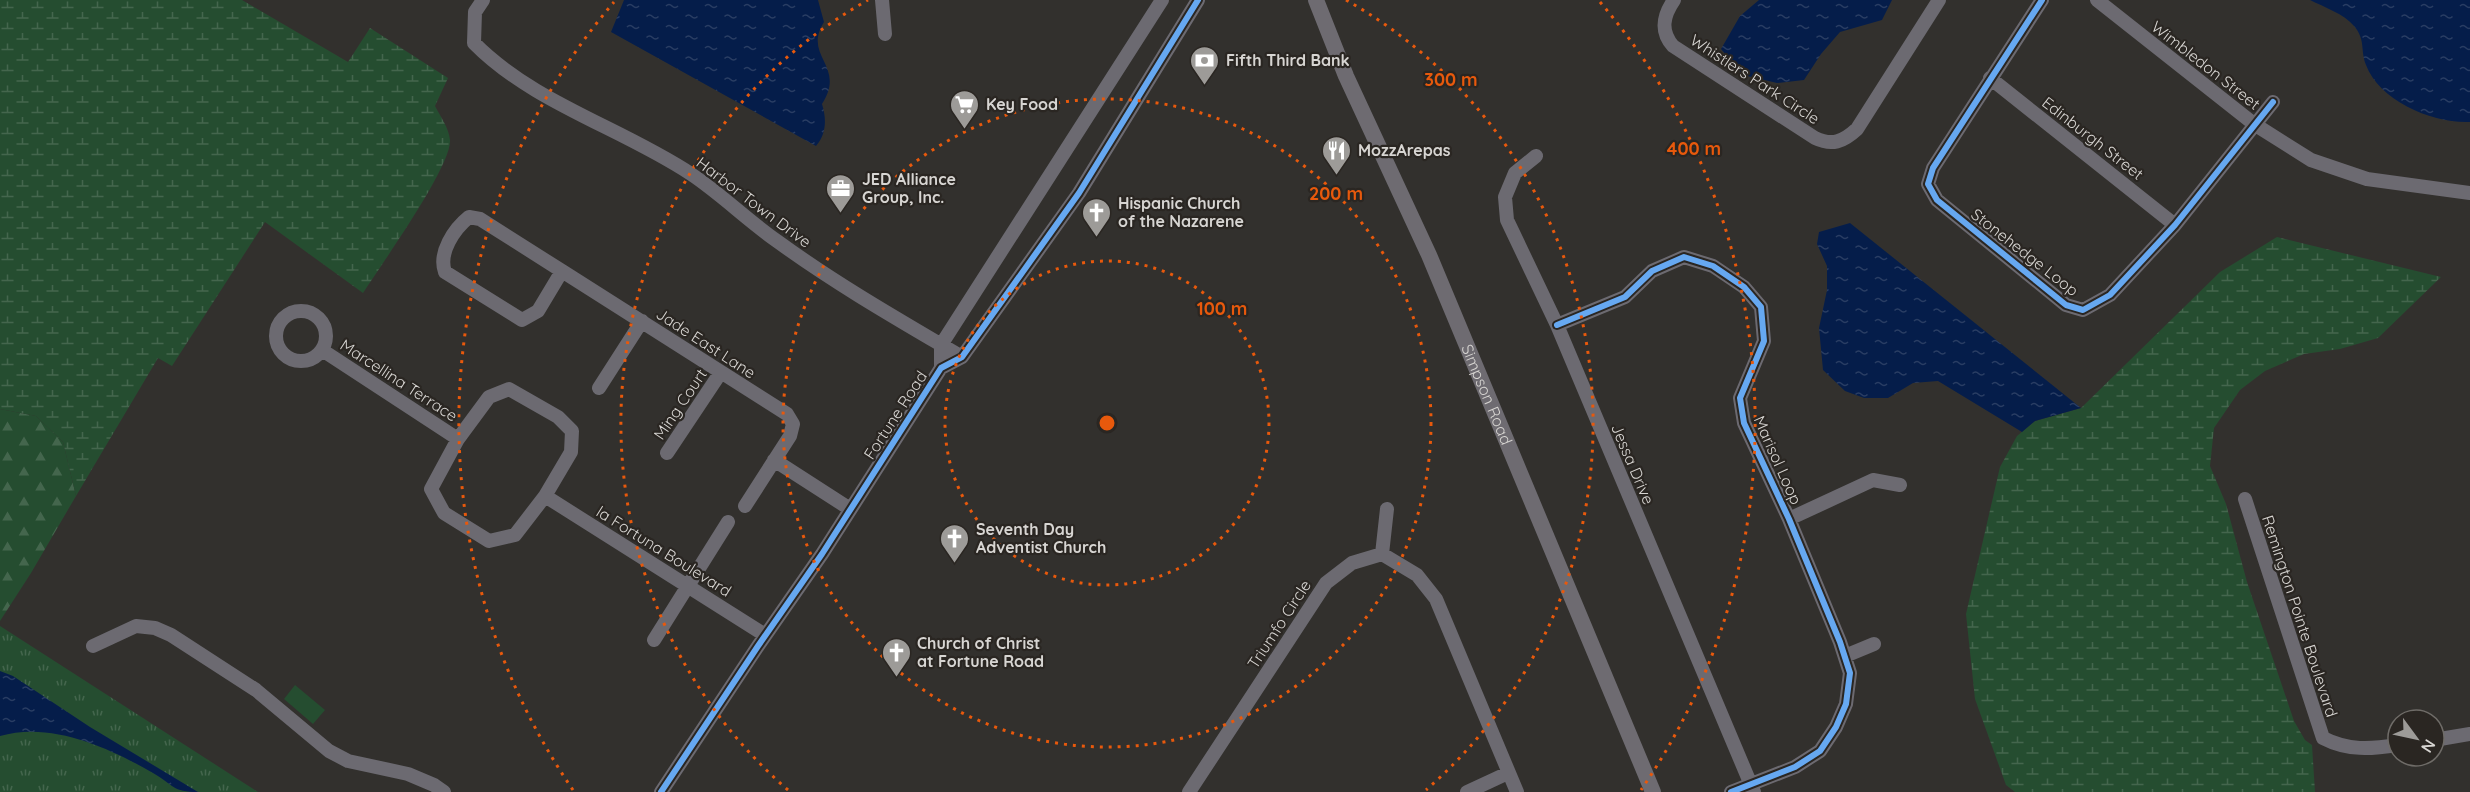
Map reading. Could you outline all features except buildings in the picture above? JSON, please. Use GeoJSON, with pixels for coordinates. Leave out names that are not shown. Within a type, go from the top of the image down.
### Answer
{"type":"FeatureCollection","features":[{"type":"Feature","properties":{"kind":"main road","name":"Simpson Road"},"geometry":{"type":"LineString","coordinates":[[1316,0],[1346,75],[1429,255],[1653,792]]}},
{"type":"Feature","properties":{"kind":"street","name":"Harbor Town Drive"},"geometry":{"type":"LineString","coordinates":[[483,0],[475,12],[474,43],[491,61],[538,91],[691,174],[776,241],[834,281],[962,357]]}},
{"type":"Feature","properties":{"kind":"street"},"geometry":{"type":"LineString","coordinates":[[882,0],[885,34]]}},
{"type":"Feature","properties":{"kind":"street"},"geometry":{"type":"LineString","coordinates":[[941,345],[1162,0]]}},
{"type":"Feature","properties":{"kind":"street","name":"Fortune Road"},"geometry":{"type":"LineString","coordinates":[[661,792],[941,368],[962,357],[1079,193],[1198,0]]}},
{"type":"Feature","properties":{"kind":"street","name":"Whistlers Park Circle"},"geometry":{"type":"LineString","coordinates":[[1674,0],[1663,24],[1668,40],[1673,46],[1815,138],[1835,142],[1843,140],[1857,129],[1939,0]]}},
{"type":"Feature","properties":{"kind":"street","name":"Stonehedge Loop"},"geometry":{"type":"LineString","coordinates":[[2042,0],[1933,168],[1928,184],[1937,200],[2066,305],[2084,310],[2110,295],[2175,225],[2273,102]]}},
{"type":"Feature","properties":{"kind":"street","name":"Wimbledon Street"},"geometry":{"type":"LineString","coordinates":[[2097,0],[2254,124],[2311,160],[2367,179],[2470,193]]}},
{"type":"Feature","properties":{"kind":"street","name":"Edinburgh Street"},"geometry":{"type":"LineString","coordinates":[[1990,78],[2175,225]]}},
{"type":"Feature","properties":{"kind":"street","name":"Jessa Drive"},"geometry":{"type":"LineString","coordinates":[[1536,156],[1515,172],[1505,196],[1507,220],[1557,325],[1752,788]]}},
{"type":"Feature","properties":{"kind":"street","name":"Jade East Lane"},"geometry":{"type":"LineString","coordinates":[[562,271],[538,311],[522,320],[445,272],[442,264],[443,253],[463,222],[469,217],[480,219],[642,321],[787,414],[793,424],[790,436],[745,506]]}},
{"type":"Feature","properties":{"kind":"street","name":"Marisol Loop"},"geometry":{"type":"LineString","coordinates":[[1557,325],[1625,297],[1652,272],[1684,257],[1713,266],[1744,287],[1761,307],[1764,341],[1740,398],[1744,423],[1790,519],[1850,673],[1846,704],[1836,727],[1820,751],[1795,768],[1752,788],[1731,792]]}},
{"type":"Feature","properties":{"kind":"street"},"geometry":{"type":"LineString","coordinates":[[599,388],[642,321]]}},
{"type":"Feature","properties":{"kind":"street","name":"Fortune Road"},"geometry":{"type":"LineString","coordinates":[[941,345],[941,368]]}},
{"type":"Feature","properties":{"kind":"street","name":"Marcellina Terrace"},"geometry":{"type":"LineString","coordinates":[[322,350],[459,439]]}},
{"type":"Feature","properties":{"kind":"street","name":"Ming Court"},"geometry":{"type":"LineString","coordinates":[[667,453],[721,372]]}},
{"type":"Feature","properties":{"kind":"street"},"geometry":{"type":"LineString","coordinates":[[509,389],[558,417],[572,431],[571,452],[544,496],[515,535],[489,541],[444,513],[431,489],[459,439],[489,397],[509,389]]}},
{"type":"Feature","properties":{"kind":"street"},"geometry":{"type":"LineString","coordinates":[[774,460],[850,509]]}},
{"type":"Feature","properties":{"kind":"street"},"geometry":{"type":"LineString","coordinates":[[1790,519],[1874,480],[1900,485]]}},
{"type":"Feature","properties":{"kind":"street","name":"la Fortuna Boulevard"},"geometry":{"type":"LineString","coordinates":[[544,496],[765,635]]}},
{"type":"Feature","properties":{"kind":"street","name":"Remington Pointe Boulevard"},"geometry":{"type":"LineString","coordinates":[[2245,499],[2323,738],[2337,745],[2351,748],[2386,746]]}},
{"type":"Feature","properties":{"kind":"street"},"geometry":{"type":"LineString","coordinates":[[1387,509],[1382,554],[1418,575],[1436,599],[1517,792]]}},
{"type":"Feature","properties":{"kind":"street"},"geometry":{"type":"LineString","coordinates":[[654,640],[728,522]]}},
{"type":"Feature","properties":{"kind":"street","name":"Triumfo Circle"},"geometry":{"type":"LineString","coordinates":[[1190,792],[1326,583],[1352,563],[1382,554]]}},
{"type":"Feature","properties":{"kind":"street"},"geometry":{"type":"LineString","coordinates":[[93,646],[136,626],[155,628],[171,635],[256,690],[329,751],[348,761],[408,774],[444,792]]}},
{"type":"Feature","properties":{"kind":"street"},"geometry":{"type":"LineString","coordinates":[[1845,656],[1874,645]]}},
{"type":"Feature","properties":{"kind":"street"},"geometry":{"type":"LineString","coordinates":[[2446,738],[2470,734]]}},
{"type":"Feature","properties":{"kind":"street"},"geometry":{"type":"LineString","coordinates":[[1467,792],[1508,773]]}},
{"type":"Feature","properties":{"kind":"green space"},"geometry":{"type":"Polygon","coordinates":[[[0,0],[242,0],[348,62],[370,28],[448,78],[435,106],[449,136],[448,153],[428,192],[363,293],[265,222],[172,366],[158,358],[76,496],[63,442],[36,416],[0,409],[0,0]]]}},
{"type":"Feature","properties":{"kind":"green space"},"geometry":{"type":"Polygon","coordinates":[[[2277,237],[2441,277],[2378,338],[2340,349],[2304,354],[2265,371],[2240,390],[2214,428],[2210,466],[2226,504],[2247,582],[2294,721],[2305,740],[2312,745],[2315,792],[2015,792],[2006,785],[1975,699],[1966,614],[2000,467],[2017,436],[2035,421],[2081,408],[2220,272],[2277,237]]]}},
{"type":"Feature","properties":{"kind":"green space"},"geometry":{"type":"Polygon","coordinates":[[[0,409],[36,416],[63,442],[76,496],[0,621],[0,409]]]}},
{"type":"Feature","properties":{"kind":"green space"},"geometry":{"type":"Polygon","coordinates":[[[0,626],[258,792],[0,792],[0,626]]]}},
{"type":"Feature","properties":{"kind":"green space"},"geometry":{"type":"Polygon","coordinates":[[[295,685],[325,710],[313,724],[284,699],[295,685]]]}},
{"type":"Feature","properties":{"kind":"water"},"geometry":{"type":"Polygon","coordinates":[[[624,0],[818,0],[824,22],[818,44],[830,80],[822,104],[825,116],[824,132],[816,146],[611,32],[624,0]]]}},
{"type":"Feature","properties":{"kind":"water"},"geometry":{"type":"Polygon","coordinates":[[[1759,0],[1892,0],[1882,20],[1840,32],[1821,54],[1804,80],[1777,83],[1743,75],[1721,49],[1740,16],[1759,0]]]}},
{"type":"Feature","properties":{"kind":"water"},"geometry":{"type":"Polygon","coordinates":[[[2310,0],[2470,0],[2470,122],[2440,119],[2409,108],[2395,99],[2373,78],[2364,60],[2360,36],[2354,26],[2339,14],[2310,0]]]}},
{"type":"Feature","properties":{"kind":"water"},"geometry":{"type":"Polygon","coordinates":[[[1850,223],[2081,408],[2035,421],[2022,432],[1938,381],[1913,383],[1888,398],[1864,398],[1845,391],[1823,370],[1819,328],[1827,290],[1827,266],[1817,244],[1819,232],[1850,223]]]}},
{"type":"Feature","properties":{"kind":"water"},"geometry":{"type":"Polygon","coordinates":[[[0,671],[13,676],[90,727],[198,792],[178,789],[118,755],[80,740],[39,732],[19,732],[0,736],[0,671]]]}},
{"type":"Feature","properties":{"kind":"cycle path"},"geometry":{"type":"LineString","coordinates":[[661,792],[822,554],[941,368],[962,357],[1079,193],[1198,0]]}},
{"type":"Feature","properties":{"kind":"cycle path"},"geometry":{"type":"LineString","coordinates":[[2042,0],[1933,168],[1928,184],[1937,200],[2066,305],[2083,310],[2110,295],[2175,225],[2273,102]]}},
{"type":"Feature","properties":{"kind":"cycle path"},"geometry":{"type":"LineString","coordinates":[[1557,325],[1625,297],[1652,271],[1684,257],[1713,266],[1744,287],[1761,307],[1764,341],[1740,398],[1744,423],[1789,519],[1840,642],[1850,673],[1846,704],[1836,727],[1820,751],[1795,767],[1731,792]]}},
{"type":"Feature","properties":{"kind":"place","name":"Fifth Third Bank"},"geometry":{"type":"Point","coordinates":[1205,86]}},
{"type":"Feature","properties":{"kind":"place","name":"Key Food"},"geometry":{"type":"Point","coordinates":[965,130]}},
{"type":"Feature","properties":{"kind":"place","name":"MozzArepas"},"geometry":{"type":"Point","coordinates":[1337,176]}},
{"type":"Feature","properties":{"kind":"place","name":"JED Alliance Group, Inc."},"geometry":{"type":"Point","coordinates":[841,214]}},
{"type":"Feature","properties":{"kind":"place","name":"Hispanic Church of the Nazarene"},"geometry":{"type":"Point","coordinates":[1097,238]}},
{"type":"Feature","properties":{"kind":"place","name":"Seventh Day Adventist Church"},"geometry":{"type":"Point","coordinates":[955,564]}},
{"type":"Feature","properties":{"kind":"place","name":"Church of Christ at Fortune Road"},"geometry":{"type":"Point","coordinates":[896,678]}}]}
